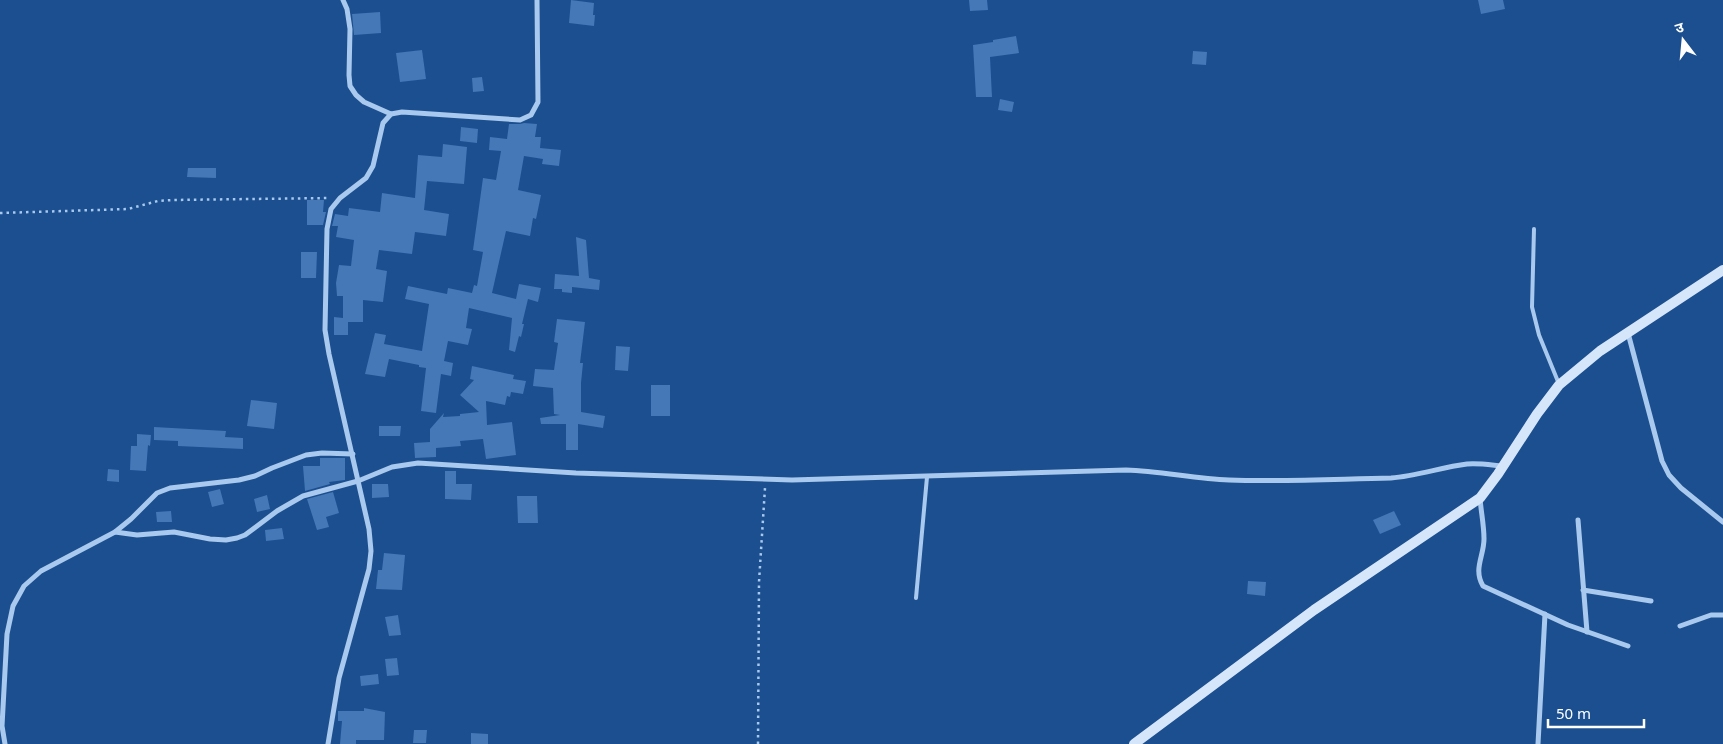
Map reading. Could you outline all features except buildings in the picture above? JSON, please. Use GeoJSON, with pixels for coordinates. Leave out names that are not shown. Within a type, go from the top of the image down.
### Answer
{"type":"FeatureCollection","features":[{"type":"Feature","properties":{"kind":"main road"},"geometry":{"type":"LineString","coordinates":[[1134,744],[1314,610],[1480,498],[1559,385],[1600,350],[1723,270]]}},
{"type":"Feature","properties":{"kind":"street"},"geometry":{"type":"LineString","coordinates":[[343,0],[347,9],[350,29],[350,86],[364,102],[390,114],[402,112],[520,120],[531,115],[538,102],[537,0]]}},
{"type":"Feature","properties":{"kind":"street"},"geometry":{"type":"LineString","coordinates":[[328,744],[340,678],[370,569],[371,551],[369,529],[325,330],[327,229],[332,208],[340,198],[366,178],[373,166],[383,123],[390,114]]}},
{"type":"Feature","properties":{"kind":"street"},"geometry":{"type":"LineString","coordinates":[[1628,333],[1662,461],[1669,475],[1723,522]]}},
{"type":"Feature","properties":{"kind":"street"},"geometry":{"type":"LineString","coordinates":[[5,744],[2,726],[7,634],[13,606],[24,586],[41,571],[115,532],[132,520],[157,494],[170,488],[239,480],[255,476],[306,455],[322,453],[353,454]]}},
{"type":"Feature","properties":{"kind":"street"},"geometry":{"type":"LineString","coordinates":[[115,532],[137,535],[174,532],[210,539],[226,540],[237,538],[245,535],[277,511],[304,496],[358,481],[392,467],[418,463],[576,473],[792,480],[928,477],[1082,470],[1144,471],[1186,477],[1230,480],[1391,478],[1408,477],[1466,464],[1502,466]]}},
{"type":"Feature","properties":{"kind":"street"},"geometry":{"type":"LineString","coordinates":[[1480,498],[1484,540],[1478,568],[1478,578],[1483,586],[1586,632],[1628,646]]}},
{"type":"Feature","properties":{"kind":"street"},"geometry":{"type":"LineString","coordinates":[[1578,520],[1586,632]]}},
{"type":"Feature","properties":{"kind":"street"},"geometry":{"type":"LineString","coordinates":[[1584,590],[1651,601]]}},
{"type":"Feature","properties":{"kind":"street"},"geometry":{"type":"LineString","coordinates":[[1538,744],[1545,614]]}},
{"type":"Feature","properties":{"kind":"street"},"geometry":{"type":"LineString","coordinates":[[1680,626],[1711,615],[1723,616]]}},
{"type":"Feature","properties":{"kind":"lane"},"geometry":{"type":"LineString","coordinates":[[1534,229],[1532,306],[1539,335],[1559,385]]}},
{"type":"Feature","properties":{"kind":"lane"},"geometry":{"type":"LineString","coordinates":[[916,598],[928,477]]}},
{"type":"Feature","properties":{"kind":"path"},"geometry":{"type":"LineString","coordinates":[[0,213],[121,210],[158,201],[173,200],[340,198]]}},
{"type":"Feature","properties":{"kind":"path"},"geometry":{"type":"LineString","coordinates":[[758,744],[759,582],[766,479]]}}]}
